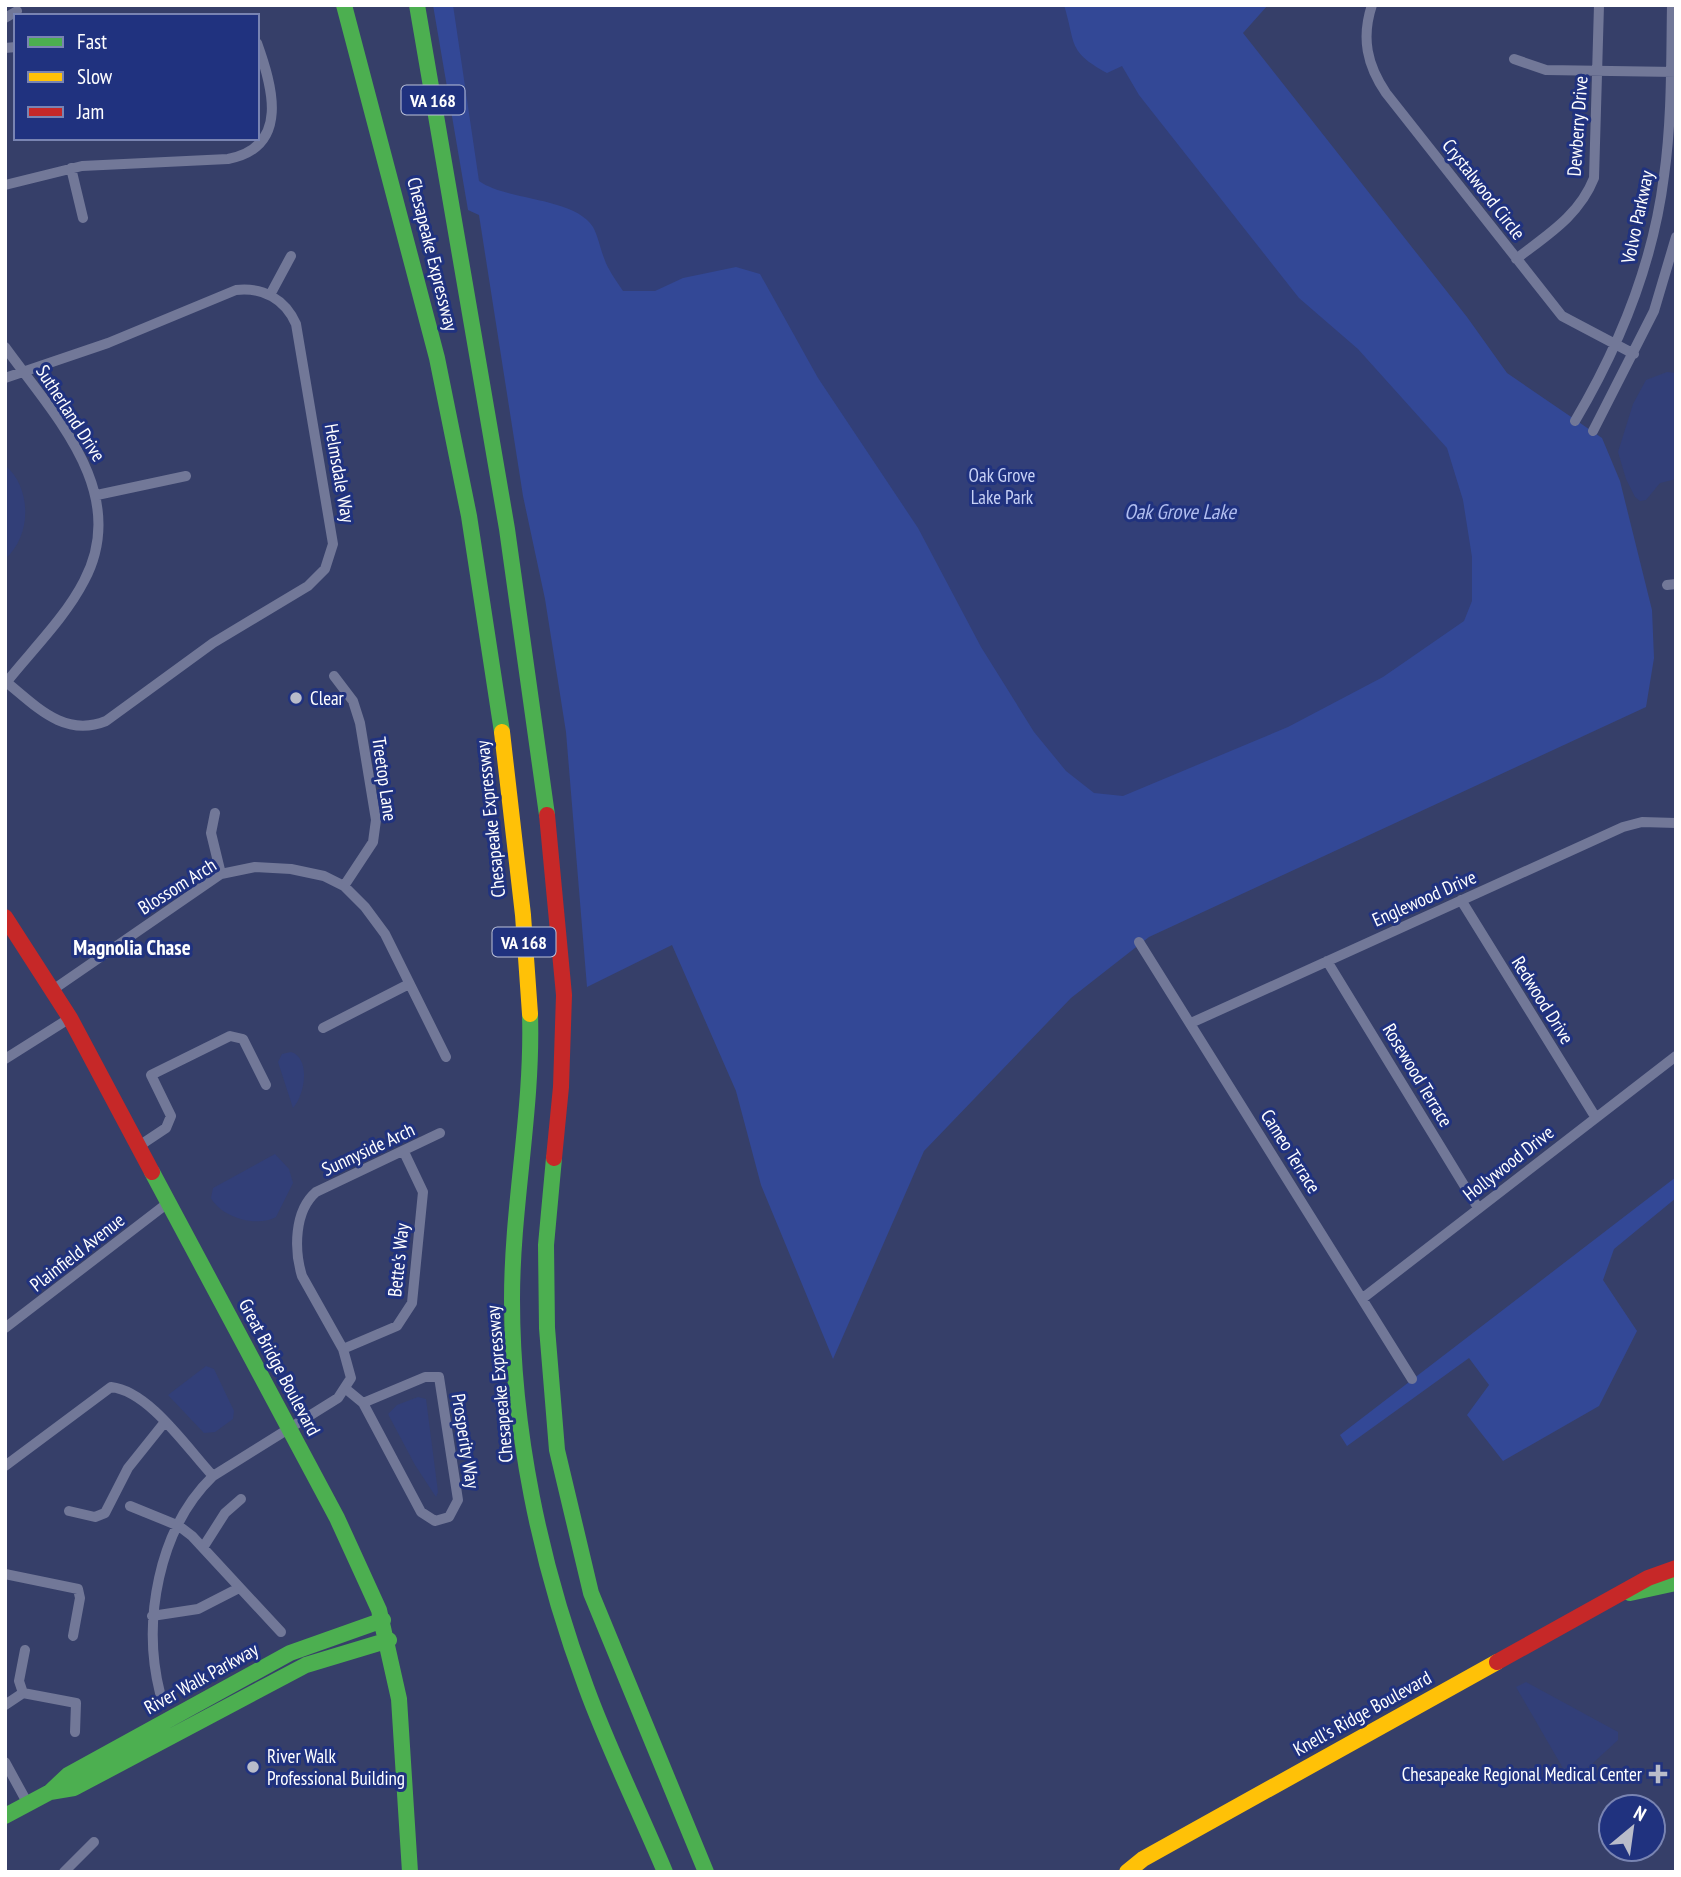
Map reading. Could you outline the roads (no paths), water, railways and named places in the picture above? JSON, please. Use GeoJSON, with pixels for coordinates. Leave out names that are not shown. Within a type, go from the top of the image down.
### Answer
{"type":"FeatureCollection","features":[{"type":"Feature","properties":{"kind":"main road","name":"Chesapeake Expressway"},"geometry":{"type":"LineString","coordinates":[[344,5],[398,197],[437,359],[475,552],[512,809],[530,1000],[526,1109],[512,1236],[513,1332],[522,1434],[539,1533],[577,1664],[666,1872]]}},
{"type":"Feature","properties":{"kind":"main road","name":"Chesapeake Expressway"},"geometry":{"type":"LineString","coordinates":[[417,5],[507,529],[531,687],[558,908],[564,995],[561,1087],[546,1245],[547,1328],[557,1450],[591,1593],[706,1872]]}},
{"type":"Feature","properties":{"kind":"main road","name":"Great Bridge Boulevard"},"geometry":{"type":"LineString","coordinates":[[5,917],[54,989],[70,1018],[364,1572],[389,1640],[403,1726],[410,1872]]}},
{"type":"Feature","properties":{"kind":"main road","name":"Knell's Ridge Boulevard"},"geometry":{"type":"LineString","coordinates":[[1127,1872],[1143,1859],[1648,1578],[1676,1568]]}},
{"type":"Feature","properties":{"kind":"main road","name":"Knell's Ridge Boulevard"},"geometry":{"type":"LineString","coordinates":[[1620,1595],[1676,1583]]}},
{"type":"Feature","properties":{"kind":"main road","name":"River Walk Parkway"},"geometry":{"type":"LineString","coordinates":[[5,1816],[50,1792],[68,1774],[290,1653],[383,1620]]}},
{"type":"Feature","properties":{"kind":"main road","name":"River Walk Parkway"},"geometry":{"type":"LineString","coordinates":[[50,1792],[74,1788],[306,1665],[389,1640]]}},
{"type":"Feature","properties":{"kind":"street","name":"Crystalwood Circle"},"geometry":{"type":"LineString","coordinates":[[1372,5],[1366,32],[1366,51],[1379,83],[1562,317],[1634,354]]}},
{"type":"Feature","properties":{"kind":"street","name":"Dewberry Drive"},"geometry":{"type":"LineString","coordinates":[[1516,259],[1570,217],[1589,190],[1596,164],[1600,5]]}},
{"type":"Feature","properties":{"kind":"street","name":"Volvo Parkway"},"geometry":{"type":"LineString","coordinates":[[1575,421],[1616,345],[1644,268],[1658,210],[1669,136],[1673,72],[1672,5]]}},
{"type":"Feature","properties":{"kind":"street"},"geometry":{"type":"LineString","coordinates":[[5,18],[17,11]]}},
{"type":"Feature","properties":{"kind":"street"},"geometry":{"type":"LineString","coordinates":[[5,185],[71,168],[237,157],[253,149],[268,130],[273,114],[273,97],[259,50]]}},
{"type":"Feature","properties":{"kind":"street"},"geometry":{"type":"LineString","coordinates":[[1514,59],[1546,70],[1673,72]]}},
{"type":"Feature","properties":{"kind":"street"},"geometry":{"type":"LineString","coordinates":[[71,168],[83,218]]}},
{"type":"Feature","properties":{"kind":"street"},"geometry":{"type":"LineString","coordinates":[[1592,431],[1654,311],[1676,237]]}},
{"type":"Feature","properties":{"kind":"street"},"geometry":{"type":"LineString","coordinates":[[5,377],[131,334],[236,290],[254,290],[270,295],[291,256]]}},
{"type":"Feature","properties":{"kind":"street","name":"Helmsdale Way"},"geometry":{"type":"LineString","coordinates":[[6,682],[57,721],[79,727],[95,725],[117,713],[213,643],[308,586],[325,569],[333,537],[300,346],[292,317],[286,307],[270,295]]}},
{"type":"Feature","properties":{"kind":"street","name":"Sutherland Drive"},"geometry":{"type":"LineString","coordinates":[[5,347],[75,445],[88,469],[97,495],[99,532],[90,569],[73,598],[6,682]]}},
{"type":"Feature","properties":{"kind":"street"},"geometry":{"type":"LineString","coordinates":[[97,495],[186,476]]}},
{"type":"Feature","properties":{"kind":"street","name":"Treetop Lane"},"geometry":{"type":"LineString","coordinates":[[334,676],[353,701],[360,723],[376,820],[373,842],[344,886]]}},
{"type":"Feature","properties":{"kind":"street"},"geometry":{"type":"LineString","coordinates":[[215,813],[211,833],[221,874]]}},
{"type":"Feature","properties":{"kind":"street","name":"Englewood Drive"},"geometry":{"type":"LineString","coordinates":[[1191,1023],[1623,827],[1642,822],[1676,823]]}},
{"type":"Feature","properties":{"kind":"street","name":"Blossom Arch"},"geometry":{"type":"LineString","coordinates":[[54,989],[221,874],[256,867],[291,869],[324,876],[344,886],[380,927],[446,1057]]}},
{"type":"Feature","properties":{"kind":"street","name":"Redwood Drive"},"geometry":{"type":"LineString","coordinates":[[1461,900],[1596,1118]]}},
{"type":"Feature","properties":{"kind":"street","name":"Cameo Terrace"},"geometry":{"type":"LineString","coordinates":[[1139,942],[1412,1379]]}},
{"type":"Feature","properties":{"kind":"street","name":"Rosewood Terrace"},"geometry":{"type":"LineString","coordinates":[[1327,961],[1478,1208]]}},
{"type":"Feature","properties":{"kind":"street"},"geometry":{"type":"LineString","coordinates":[[323,1028],[409,984]]}},
{"type":"Feature","properties":{"kind":"street"},"geometry":{"type":"LineString","coordinates":[[5,1059],[70,1018]]}},
{"type":"Feature","properties":{"kind":"street"},"geometry":{"type":"LineString","coordinates":[[139,1146],[166,1128],[171,1116],[150,1075],[230,1036],[243,1039],[266,1084]]}},
{"type":"Feature","properties":{"kind":"street","name":"Hollywood Drive"},"geometry":{"type":"LineString","coordinates":[[1363,1298],[1676,1056]]}},
{"type":"Feature","properties":{"kind":"street","name":"Sunnyside Arch"},"geometry":{"type":"LineString","coordinates":[[343,1349],[302,1276],[298,1263],[299,1222],[304,1204],[316,1192],[404,1153],[440,1133]]}},
{"type":"Feature","properties":{"kind":"street","name":"Bette's Way"},"geometry":{"type":"LineString","coordinates":[[343,1349],[397,1326],[412,1303],[423,1192],[404,1153]]}},
{"type":"Feature","properties":{"kind":"street","name":"Plainfield Avenue"},"geometry":{"type":"LineString","coordinates":[[5,1328],[169,1202]]}},
{"type":"Feature","properties":{"kind":"street"},"geometry":{"type":"LineString","coordinates":[[159,1693],[151,1649],[152,1616],[156,1590],[179,1526],[202,1487],[213,1476],[338,1398],[351,1378],[351,1367],[343,1349]]}},
{"type":"Feature","properties":{"kind":"street","name":"Prosperity Way"},"geometry":{"type":"LineString","coordinates":[[346,1389],[363,1403],[421,1512],[435,1521],[449,1517],[458,1500],[451,1473],[439,1377],[425,1377],[363,1403]]}},
{"type":"Feature","properties":{"kind":"street"},"geometry":{"type":"LineString","coordinates":[[5,1466],[111,1387],[125,1389],[141,1397],[213,1476]]}},
{"type":"Feature","properties":{"kind":"street"},"geometry":{"type":"LineString","coordinates":[[69,1511],[95,1517],[105,1513],[128,1468],[164,1423]]}},
{"type":"Feature","properties":{"kind":"street"},"geometry":{"type":"LineString","coordinates":[[204,1546],[225,1513],[241,1499]]}},
{"type":"Feature","properties":{"kind":"street"},"geometry":{"type":"LineString","coordinates":[[130,1506],[179,1526],[204,1546],[281,1632]]}},
{"type":"Feature","properties":{"kind":"street"},"geometry":{"type":"LineString","coordinates":[[5,1574],[78,1589],[80,1598],[73,1636]]}},
{"type":"Feature","properties":{"kind":"street"},"geometry":{"type":"LineString","coordinates":[[152,1616],[198,1609],[239,1588]]}},
{"type":"Feature","properties":{"kind":"street"},"geometry":{"type":"LineString","coordinates":[[23,1693],[19,1682],[25,1650]]}},
{"type":"Feature","properties":{"kind":"street"},"geometry":{"type":"LineString","coordinates":[[5,1705],[23,1693],[76,1703],[75,1732]]}},
{"type":"Feature","properties":{"kind":"street"},"geometry":{"type":"LineString","coordinates":[[5,1762],[28,1804]]}},
{"type":"Feature","properties":{"kind":"street"},"geometry":{"type":"LineString","coordinates":[[64,1872],[94,1842]]}},
{"type":"Feature","properties":{"kind":"water","name":"Oak Grove Lake"},"geometry":{"type":"Polygon","coordinates":[[[453,5],[1064,5],[1072,38],[1085,59],[1107,73],[1122,66],[1139,95],[1299,298],[1358,349],[1447,448],[1463,500],[1472,557],[1472,601],[1464,621],[1383,677],[1288,727],[1123,796],[1094,793],[1066,771],[1034,732],[981,647],[918,528],[818,378],[760,274],[736,267],[683,278],[655,291],[623,291],[608,267],[593,227],[584,217],[571,210],[506,192],[479,181],[453,5]]]}},
{"type":"Feature","properties":{"kind":"water"},"geometry":{"type":"Polygon","coordinates":[[[1667,372],[1676,373],[1676,479],[1660,483],[1646,500],[1640,501],[1626,479],[1618,452],[1633,404],[1646,380],[1667,372]]]}},
{"type":"Feature","properties":{"kind":"water"},"geometry":{"type":"Polygon","coordinates":[[[5,465],[20,486],[25,512],[20,538],[5,559],[5,465]]]}},
{"type":"Feature","properties":{"kind":"water"},"geometry":{"type":"Polygon","coordinates":[[[291,1052],[301,1061],[304,1069],[301,1095],[293,1108],[278,1062],[282,1054],[291,1052]]]}},
{"type":"Feature","properties":{"kind":"water"},"geometry":{"type":"Polygon","coordinates":[[[275,1154],[289,1169],[293,1183],[276,1217],[259,1221],[240,1219],[216,1205],[211,1198],[213,1188],[275,1154]]]}},
{"type":"Feature","properties":{"kind":"water"},"geometry":{"type":"Polygon","coordinates":[[[206,1366],[214,1369],[234,1411],[233,1419],[215,1432],[204,1433],[168,1395],[206,1366]]]}},
{"type":"Feature","properties":{"kind":"water"},"geometry":{"type":"Polygon","coordinates":[[[418,1397],[426,1399],[438,1492],[436,1497],[415,1465],[388,1414],[397,1405],[418,1397]]]}},
{"type":"Feature","properties":{"kind":"water"},"geometry":{"type":"Polygon","coordinates":[[[1526,1682],[1618,1732],[1618,1740],[1580,1775],[1564,1770],[1516,1687],[1526,1682]]]}},
{"type":"Feature","properties":{"kind":"place","name":"Clear"},"geometry":{"type":"Point","coordinates":[296,698]}},
{"type":"Feature","properties":{"kind":"place","name":"River Walk Professional Building"},"geometry":{"type":"Point","coordinates":[253,1767]}},
{"type":"Feature","properties":{"kind":"place","name":"Chesapeake Regional Medical Center"},"geometry":{"type":"Point","coordinates":[1658,1774]}},
{"type":"Feature","properties":{"kind":"district","name":"Magnolia Chase"},"geometry":{"type":"Point","coordinates":[132,947]}},
{"type":"Feature","properties":{"kind":"park label","name":"Oak Grove Lake Park"},"geometry":{"type":"Point","coordinates":[1002,486]}}]}
